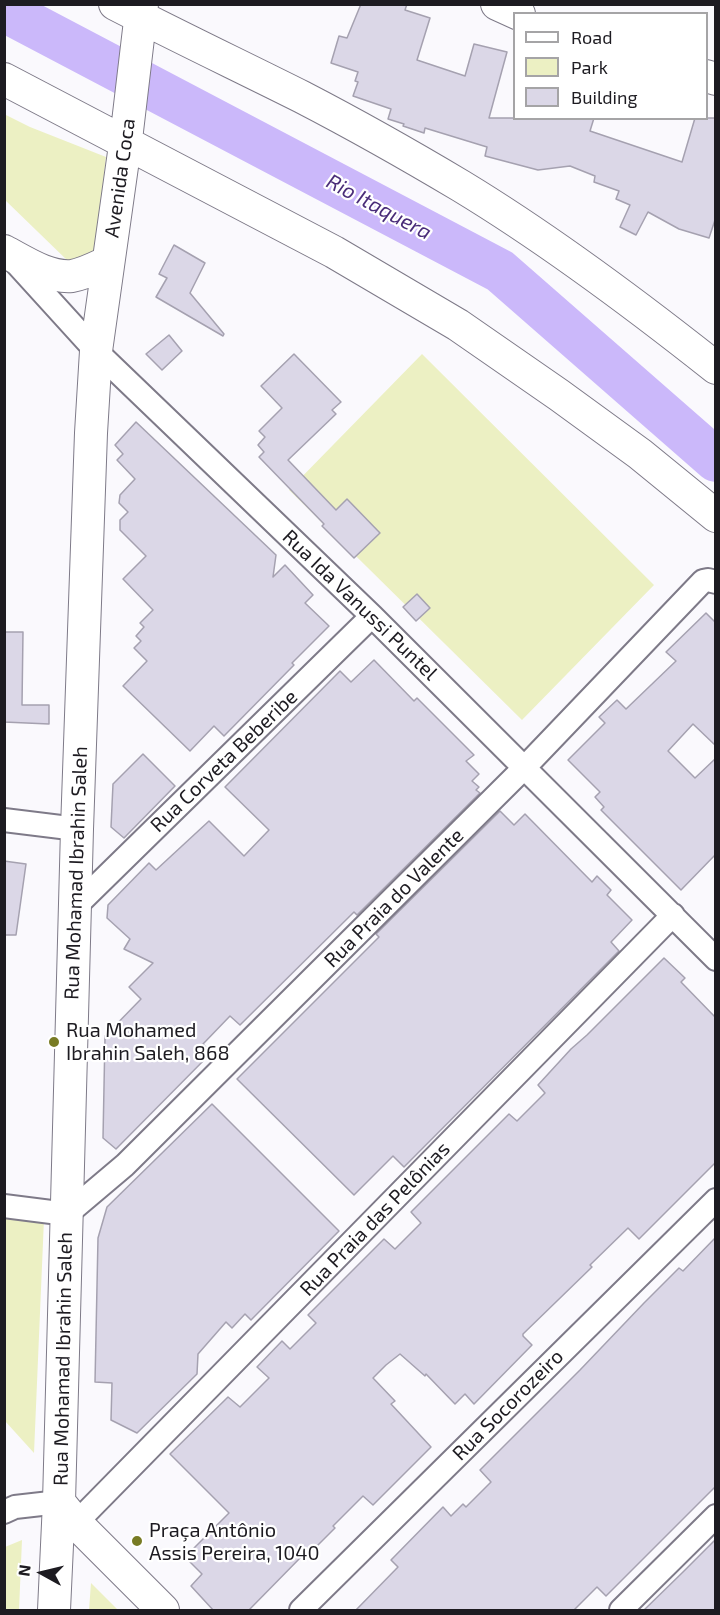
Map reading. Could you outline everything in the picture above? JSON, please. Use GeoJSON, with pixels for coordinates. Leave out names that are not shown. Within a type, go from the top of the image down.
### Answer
{"type":"FeatureCollection","features":[{"type":"Feature","properties":{"kind":"street"},"geometry":{"type":"LineString","coordinates":[[497,4],[515,12]]}},
{"type":"Feature","properties":{"kind":"street"},"geometry":{"type":"LineString","coordinates":[[134,16],[304,98],[463,188],[543,239],[631,301],[716,368]]}},
{"type":"Feature","properties":{"kind":"street","name":"Avenida Coca"},"geometry":{"type":"LineString","coordinates":[[96,351],[127,136],[134,16]]}},
{"type":"Feature","properties":{"kind":"street"},"geometry":{"type":"LineString","coordinates":[[4,79],[127,136],[334,252],[458,325],[640,454],[716,516]]}},
{"type":"Feature","properties":{"kind":"street"},"geometry":{"type":"LineString","coordinates":[[4,251],[43,271],[59,276],[73,276],[108,262]]}},
{"type":"Feature","properties":{"kind":"street","name":"Rua Ida Vanussi Puntel"},"geometry":{"type":"LineString","coordinates":[[4,251],[96,351],[372,616],[716,959]]}},
{"type":"Feature","properties":{"kind":"street","name":"Rua Mohamad Ibrahin Saleh"},"geometry":{"type":"LineString","coordinates":[[54,1611],[68,1513],[67,1214],[77,829],[96,351]]}},
{"type":"Feature","properties":{"kind":"street","name":"Rua Praia do Valente"},"geometry":{"type":"LineString","coordinates":[[67,1214],[125,1165],[525,767],[704,581],[716,582]]}},
{"type":"Feature","properties":{"kind":"street","name":"Rua Corveta Beberibe"},"geometry":{"type":"LineString","coordinates":[[75,907],[372,616]]}},
{"type":"Feature","properties":{"kind":"street"},"geometry":{"type":"LineString","coordinates":[[4,820],[77,829]]}},
{"type":"Feature","properties":{"kind":"street","name":"Rua Praia das Pelônias"},"geometry":{"type":"LineString","coordinates":[[68,1513],[673,915]]}},
{"type":"Feature","properties":{"kind":"street","name":"Rua Socorozeiro"},"geometry":{"type":"LineString","coordinates":[[301,1611],[716,1200]]}},
{"type":"Feature","properties":{"kind":"street"},"geometry":{"type":"LineString","coordinates":[[4,1206],[67,1214]]}},
{"type":"Feature","properties":{"kind":"street"},"geometry":{"type":"LineString","coordinates":[[4,1512],[15,1507],[68,1513],[163,1611]]}},
{"type":"Feature","properties":{"kind":"street"},"geometry":{"type":"LineString","coordinates":[[621,1611],[716,1516]]}},
{"type":"Feature","properties":{"kind":"green space"},"geometry":{"type":"Polygon","coordinates":[[[4,114],[30,127],[106,157],[95,254],[70,263],[5,200],[4,114]]]}},
{"type":"Feature","properties":{"kind":"green space"},"geometry":{"type":"Polygon","coordinates":[[[422,354],[654,585],[522,720],[289,490],[422,354]]]}},
{"type":"Feature","properties":{"kind":"green space"},"geometry":{"type":"Polygon","coordinates":[[[5,1214],[44,1219],[34,1453],[5,1421],[5,1214]]]}},
{"type":"Feature","properties":{"kind":"green space"},"geometry":{"type":"Polygon","coordinates":[[[22,1540],[19,1610],[5,1610],[5,1547],[22,1540]]]}},
{"type":"Feature","properties":{"kind":"green space"},"geometry":{"type":"Polygon","coordinates":[[[91,1583],[118,1610],[89,1610],[91,1583]]]}},
{"type":"Feature","properties":{"kind":"building"},"geometry":{"type":"Polygon","coordinates":[[[361,4],[407,4],[405,10],[430,18],[417,60],[465,76],[474,44],[507,52],[489,118],[593,120],[590,131],[682,162],[694,120],[716,118],[716,217],[709,238],[679,229],[648,212],[636,235],[620,227],[630,205],[616,199],[619,191],[594,182],[595,176],[570,166],[538,170],[485,156],[487,147],[425,128],[424,133],[388,119],[391,109],[353,96],[358,82],[355,81],[358,72],[331,63],[339,36],[347,38],[361,4]]]}},
{"type":"Feature","properties":{"kind":"building"},"geometry":{"type":"Polygon","coordinates":[[[174,245],[205,263],[190,293],[224,334],[223,336],[156,297],[167,278],[159,274],[174,245]]]}},
{"type":"Feature","properties":{"kind":"building"},"geometry":{"type":"Polygon","coordinates":[[[169,335],[182,351],[162,370],[146,354],[169,335]]]}},
{"type":"Feature","properties":{"kind":"building"},"geometry":{"type":"Polygon","coordinates":[[[294,354],[341,402],[332,410],[336,414],[288,460],[336,510],[347,499],[380,533],[354,558],[259,457],[264,452],[258,445],[265,437],[259,431],[282,408],[261,386],[294,354]]]}},
{"type":"Feature","properties":{"kind":"building"},"geometry":{"type":"Polygon","coordinates":[[[136,422],[276,555],[273,577],[285,565],[313,595],[305,603],[329,626],[224,736],[214,726],[190,751],[123,686],[147,661],[134,648],[141,641],[136,636],[144,627],[140,623],[153,610],[123,579],[146,556],[120,530],[120,520],[128,512],[119,503],[120,495],[135,479],[117,460],[123,454],[115,445],[136,422]]]}},
{"type":"Feature","properties":{"kind":"building"},"geometry":{"type":"Polygon","coordinates":[[[417,594],[430,608],[416,621],[403,607],[417,594]]]}},
{"type":"Feature","properties":{"kind":"building"},"geometry":{"type":"Polygon","coordinates":[[[706,613],[716,623],[716,746],[693,724],[668,751],[695,778],[716,758],[716,854],[681,890],[601,810],[604,807],[595,797],[600,792],[568,760],[605,723],[599,717],[617,700],[626,709],[676,661],[666,652],[706,613]]]}},
{"type":"Feature","properties":{"kind":"building"},"geometry":{"type":"Polygon","coordinates":[[[4,632],[23,632],[22,705],[49,705],[49,724],[4,722],[4,632]]]}},
{"type":"Feature","properties":{"kind":"building"},"geometry":{"type":"Polygon","coordinates":[[[374,660],[414,701],[417,698],[474,755],[466,761],[479,774],[472,781],[479,787],[476,790],[480,793],[357,915],[354,912],[240,1025],[230,1016],[203,1044],[211,1053],[116,1149],[103,1138],[105,1036],[141,999],[129,987],[153,963],[124,949],[130,939],[107,918],[108,905],[149,863],[156,870],[209,821],[244,856],[269,830],[225,787],[340,671],[351,682],[374,660]]]}},
{"type":"Feature","properties":{"kind":"building"},"geometry":{"type":"Polygon","coordinates":[[[143,754],[175,786],[124,838],[111,827],[113,784],[143,754]]]}},
{"type":"Feature","properties":{"kind":"building"},"geometry":{"type":"Polygon","coordinates":[[[500,811],[514,825],[525,814],[592,882],[597,876],[611,890],[607,895],[632,920],[611,942],[619,951],[404,1167],[393,1156],[354,1195],[237,1079],[379,937],[376,934],[500,811]]]}},
{"type":"Feature","properties":{"kind":"building"},"geometry":{"type":"Polygon","coordinates":[[[4,861],[26,864],[16,935],[4,935],[4,861]]]}},
{"type":"Feature","properties":{"kind":"building"},"geometry":{"type":"Polygon","coordinates":[[[664,958],[685,978],[681,982],[716,1018],[716,1162],[639,1239],[628,1228],[590,1265],[592,1267],[523,1334],[532,1345],[474,1404],[465,1394],[455,1404],[426,1374],[425,1376],[400,1354],[386,1365],[373,1378],[395,1401],[391,1404],[431,1447],[373,1505],[363,1496],[314,1549],[312,1548],[303,1555],[248,1611],[214,1611],[191,1586],[202,1574],[185,1557],[229,1513],[170,1454],[228,1397],[240,1407],[269,1378],[257,1367],[282,1341],[290,1349],[316,1323],[308,1315],[384,1239],[395,1249],[421,1223],[411,1212],[509,1114],[517,1121],[545,1093],[538,1085],[571,1049],[664,958]]]}},
{"type":"Feature","properties":{"kind":"building"},"geometry":{"type":"Polygon","coordinates":[[[212,1104],[339,1231],[251,1320],[245,1314],[232,1328],[226,1322],[198,1354],[197,1374],[137,1433],[111,1420],[112,1383],[95,1382],[98,1238],[107,1207],[212,1104]]]}},
{"type":"Feature","properties":{"kind":"building"},"geometry":{"type":"Polygon","coordinates":[[[716,1237],[715,1487],[606,1596],[597,1587],[573,1611],[355,1611],[398,1567],[391,1560],[443,1507],[451,1516],[463,1504],[466,1507],[491,1482],[480,1470],[679,1268],[683,1271],[716,1237]]]}},
{"type":"Feature","properties":{"kind":"building"},"geometry":{"type":"Polygon","coordinates":[[[716,1539],[716,1611],[643,1611],[683,1572],[716,1539]]]}},
{"type":"Feature","properties":{"kind":"waterway","name":"Rio Itaquera"},"geometry":{"type":"LineString","coordinates":[[4,10],[500,271],[716,460]]}},
{"type":"Feature","properties":{"kind":"place","name":"Rua Mohamed Ibrahin Saleh, 868"},"geometry":{"type":"Point","coordinates":[54,1042]}},
{"type":"Feature","properties":{"kind":"place","name":"Praça Antônio Assis Pereira, 1040"},"geometry":{"type":"Point","coordinates":[137,1541]}}]}
